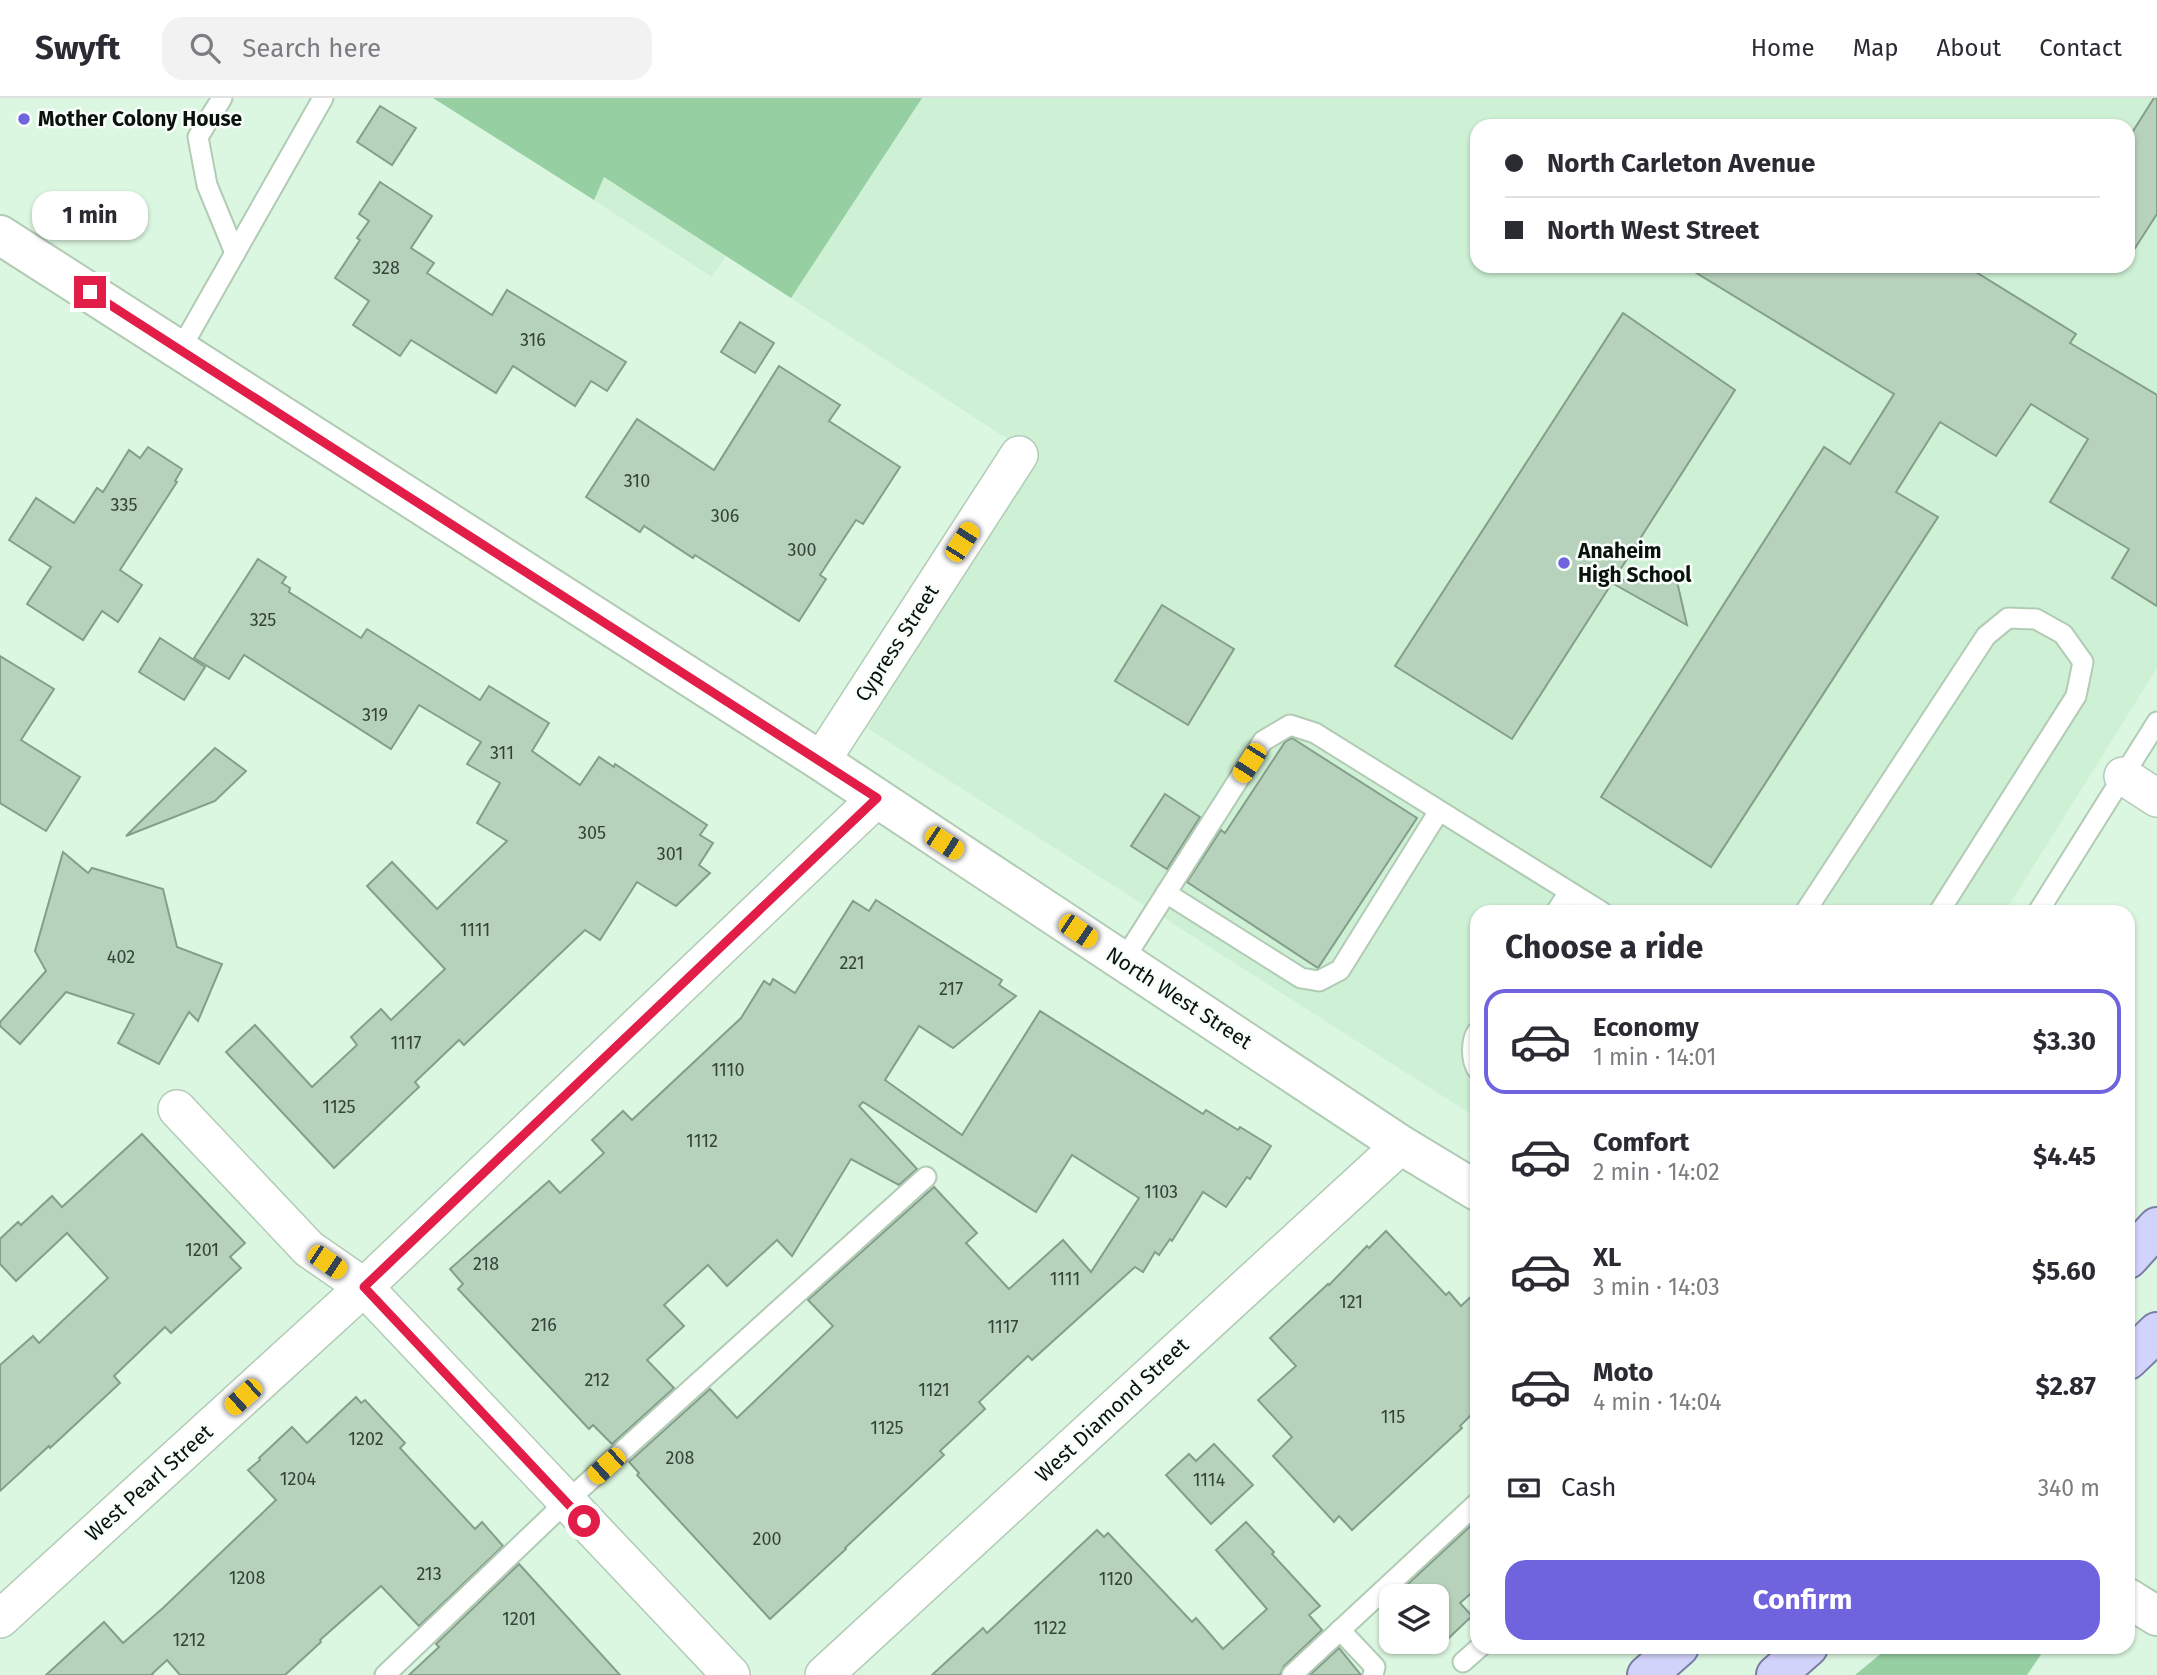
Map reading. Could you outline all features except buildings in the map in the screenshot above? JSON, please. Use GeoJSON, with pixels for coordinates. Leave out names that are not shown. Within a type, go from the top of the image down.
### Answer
{"type":"FeatureCollection","features":[{"type":"Feature","properties":{"kind":"main road"},"geometry":{"type":"LineString","coordinates":[[2135,1251],[2157,1227]]}},
{"type":"Feature","properties":{"kind":"main road"},"geometry":{"type":"LineString","coordinates":[[2135,1353],[2157,1332]]}},
{"type":"Feature","properties":{"kind":"main road"},"geometry":{"type":"LineString","coordinates":[[1776,1675],[1800,1654]]}},
{"type":"Feature","properties":{"kind":"street","name":"North West Street"},"geometry":{"type":"LineString","coordinates":[[0,235],[821,761],[1401,1144],[1470,1187]]}},
{"type":"Feature","properties":{"kind":"street","name":"Cypress Street"},"geometry":{"type":"LineString","coordinates":[[821,761],[1019,455]]}},
{"type":"Feature","properties":{"kind":"street"},"geometry":{"type":"LineString","coordinates":[[2123,776],[2157,798]]}},
{"type":"Feature","properties":{"kind":"street","name":"West Pearl Street"},"geometry":{"type":"LineString","coordinates":[[0,1619],[364,1287],[877,798]]}},
{"type":"Feature","properties":{"kind":"street"},"geometry":{"type":"LineString","coordinates":[[177,1109],[309,1250],[364,1287],[731,1675]]}},
{"type":"Feature","properties":{"kind":"street","name":"West Diamond Street"},"geometry":{"type":"LineString","coordinates":[[824,1675],[1401,1144]]}},
{"type":"Feature","properties":{"kind":"street"},"geometry":{"type":"LineString","coordinates":[[2135,1602],[2157,1616]]}},
{"type":"Feature","properties":{"kind":"lane"},"geometry":{"type":"LineString","coordinates":[[222,98],[198,137],[207,185],[235,253]]}},
{"type":"Feature","properties":{"kind":"lane"},"geometry":{"type":"LineString","coordinates":[[180,350],[323,98]]}},
{"type":"Feature","properties":{"kind":"lane"},"geometry":{"type":"LineString","coordinates":[[1810,905],[1986,636],[2008,618],[2036,619],[2063,634],[2083,662],[2076,696],[1943,905]]}},
{"type":"Feature","properties":{"kind":"lane"},"geometry":{"type":"LineString","coordinates":[[2042,905],[2157,722]]}},
{"type":"Feature","properties":{"kind":"lane"},"geometry":{"type":"LineString","coordinates":[[1123,961],[1263,741],[1290,725],[1315,733],[1590,905]]}},
{"type":"Feature","properties":{"kind":"lane"},"geometry":{"type":"LineString","coordinates":[[1166,893],[1301,978],[1319,981],[1340,970],[1439,811]]}},
{"type":"Feature","properties":{"kind":"lane"},"geometry":{"type":"LineString","coordinates":[[1561,905],[1569,892]]}},
{"type":"Feature","properties":{"kind":"lane"},"geometry":{"type":"LineString","coordinates":[[384,1675],[566,1502],[926,1177]]}},
{"type":"Feature","properties":{"kind":"lane"},"geometry":{"type":"LineString","coordinates":[[1292,1675],[1470,1509]]}},
{"type":"Feature","properties":{"kind":"lane"},"geometry":{"type":"LineString","coordinates":[[1340,1630],[1375,1667],[1373,1675]]}},
{"type":"Feature","properties":{"kind":"lane"},"geometry":{"type":"LineString","coordinates":[[1463,1662],[1472,1654]]}},
{"type":"Feature","properties":{"kind":"shaded area","name":"Anaheim High School"},"geometry":{"type":"Polygon","coordinates":[[[433,98],[2157,98],[2157,668],[2009,905],[1470,905],[1470,1114],[867,728],[1037,458],[726,256],[712,277],[433,98]]]}},
{"type":"Feature","properties":{"kind":"green space"},"geometry":{"type":"Polygon","coordinates":[[[433,98],[922,98],[791,298],[604,177],[594,200],[433,98]]]}},
{"type":"Feature","properties":{"kind":"green space"},"geometry":{"type":"Polygon","coordinates":[[[1880,1654],[2041,1654],[2027,1675],[1855,1675],[1880,1654]]]}},
{"type":"Feature","properties":{"kind":"place","name":"Mother Colony House"},"geometry":{"type":"Point","coordinates":[24,119]}},
{"type":"Feature","properties":{"kind":"place","name":"Anaheim High School"},"geometry":{"type":"Point","coordinates":[1564,563]}},
{"type":"Feature","properties":{"kind":"route"},"geometry":{"type":"LineString","coordinates":[[90,292],[877,798],[364,1287],[584,1521]]}}]}
